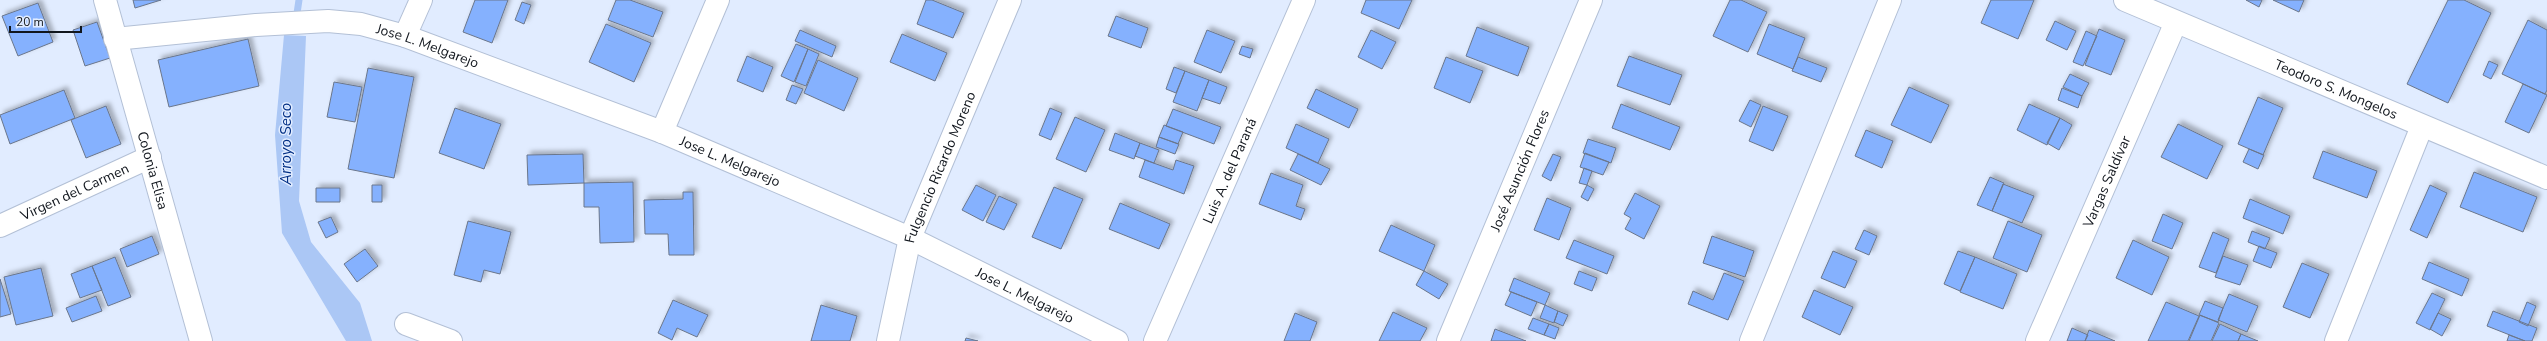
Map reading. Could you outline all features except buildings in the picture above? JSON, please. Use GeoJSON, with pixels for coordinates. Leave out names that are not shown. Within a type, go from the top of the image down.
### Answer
{"type":"FeatureCollection","features":[{"type":"Feature","properties":{"kind":"street","name":"Colonia Elisa"},"geometry":{"type":"LineString","coordinates":[[105,0],[201,341]]}},
{"type":"Feature","properties":{"kind":"street"},"geometry":{"type":"LineString","coordinates":[[405,36],[421,0]]}},
{"type":"Feature","properties":{"kind":"street"},"geometry":{"type":"LineString","coordinates":[[662,132],[718,0]]}},
{"type":"Feature","properties":{"kind":"street","name":"Fulgencio Ricardo Moreno"},"geometry":{"type":"LineString","coordinates":[[888,341],[910,238],[1010,0]]}},
{"type":"Feature","properties":{"kind":"street","name":"Luis A. del Paraná"},"geometry":{"type":"LineString","coordinates":[[1154,341],[1304,0]]}},
{"type":"Feature","properties":{"kind":"street","name":"José Asunción Flores"},"geometry":{"type":"LineString","coordinates":[[1448,341],[1592,0]]}},
{"type":"Feature","properties":{"kind":"street"},"geometry":{"type":"LineString","coordinates":[[1751,341],[1890,0]]}},
{"type":"Feature","properties":{"kind":"street","name":"Teodoro S. Mongelos"},"geometry":{"type":"LineString","coordinates":[[2125,0],[2547,178]]}},
{"type":"Feature","properties":{"kind":"street","name":"Jose L. Melgarejo"},"geometry":{"type":"LineString","coordinates":[[115,39],[256,25],[328,21],[361,24],[405,36],[662,132],[910,238],[1117,341]]}},
{"type":"Feature","properties":{"kind":"street","name":"Vargas Saldívar"},"geometry":{"type":"LineString","coordinates":[[2037,341],[2176,22]]}},
{"type":"Feature","properties":{"kind":"street"},"geometry":{"type":"LineString","coordinates":[[2336,341],[2422,126]]}},
{"type":"Feature","properties":{"kind":"street","name":"Virgen del Carmen"},"geometry":{"type":"LineString","coordinates":[[0,226],[150,157]]}},
{"type":"Feature","properties":{"kind":"street"},"geometry":{"type":"LineString","coordinates":[[406,324],[451,341]]}},
{"type":"Feature","properties":{"kind":"water"},"geometry":{"type":"Polygon","coordinates":[[[284,35],[306,36],[299,201],[311,242],[360,303],[372,341],[346,341],[282,233],[275,135],[284,35]]]}},
{"type":"Feature","properties":{"kind":"waterway","name":"Arroyo Seco"},"geometry":{"type":"LineString","coordinates":[[296,20],[299,0]]}}]}
